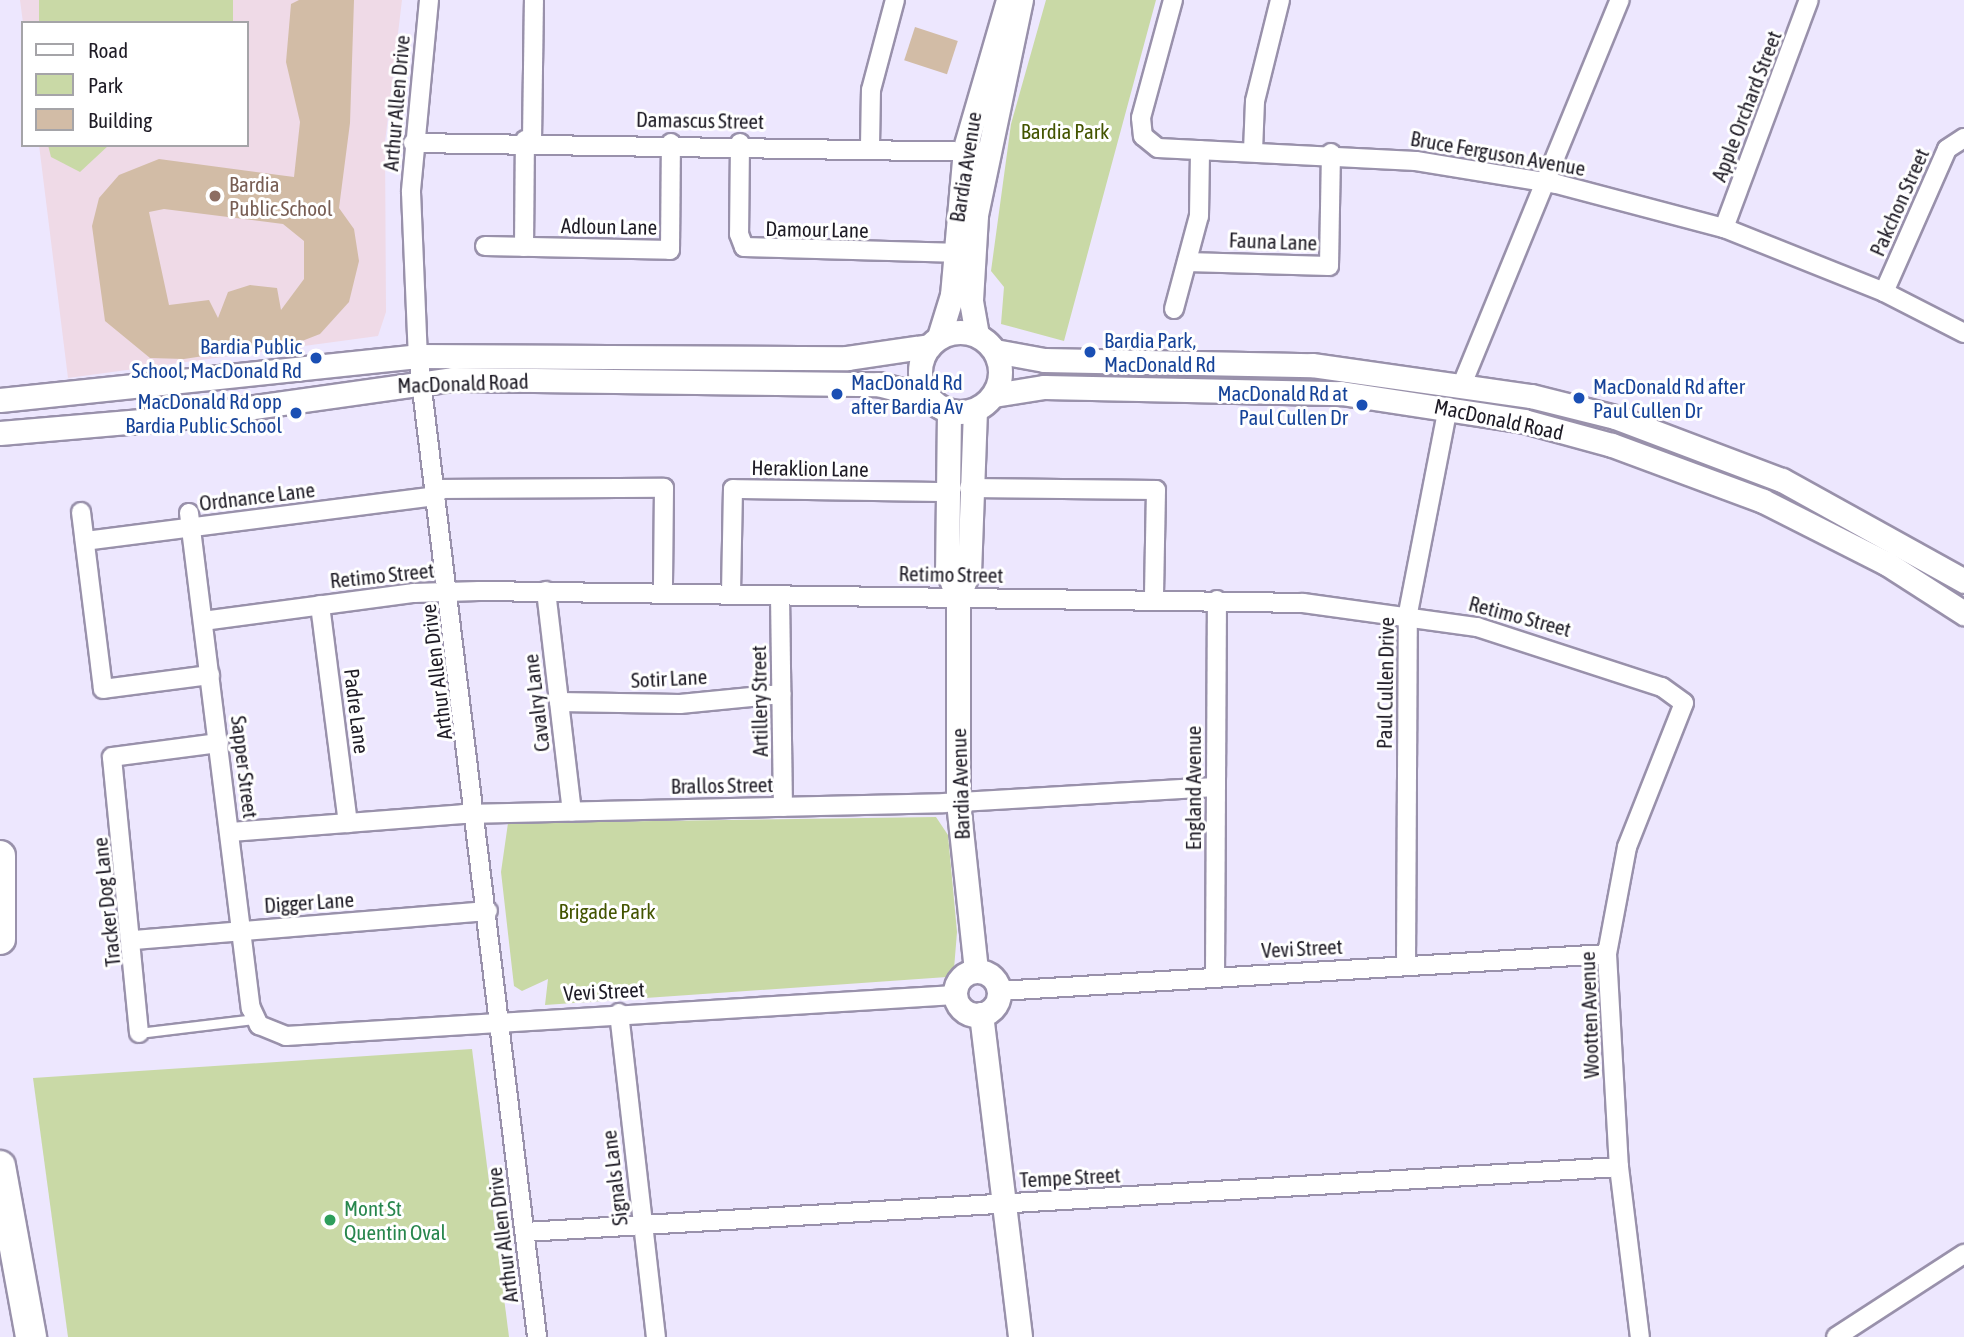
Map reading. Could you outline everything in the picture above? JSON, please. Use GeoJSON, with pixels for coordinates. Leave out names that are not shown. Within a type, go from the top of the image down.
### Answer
{"type":"FeatureCollection","features":[{"type":"Feature","properties":{"kind":"main road"},"geometry":{"type":"LineString","coordinates":[[0,856],[0,939]]}},
{"type":"Feature","properties":{"kind":"main road"},"geometry":{"type":"LineString","coordinates":[[0,1166],[31,1337]]}},
{"type":"Feature","properties":{"kind":"street","name":"Arthur Allen Drive"},"geometry":{"type":"LineString","coordinates":[[429,0],[413,143],[418,356],[488,911],[537,1337]]}},
{"type":"Feature","properties":{"kind":"street"},"geometry":{"type":"LineString","coordinates":[[524,247],[534,0]]}},
{"type":"Feature","properties":{"kind":"street"},"geometry":{"type":"LineString","coordinates":[[870,146],[871,90],[895,0]]}},
{"type":"Feature","properties":{"kind":"street","name":"Bardia Avenue"},"geometry":{"type":"LineString","coordinates":[[934,342],[952,295],[953,253],[1008,0]]}},
{"type":"Feature","properties":{"kind":"street","name":"Bardia Avenue"},"geometry":{"type":"LineString","coordinates":[[977,335],[972,274],[975,150],[1021,0]]}},
{"type":"Feature","properties":{"kind":"street","name":"Bruce Ferguson Avenue"},"geometry":{"type":"LineString","coordinates":[[1172,0],[1140,128],[1158,148],[1331,153],[1546,182],[1724,228],[1884,292],[1964,333]]}},
{"type":"Feature","properties":{"kind":"street"},"geometry":{"type":"LineString","coordinates":[[1253,151],[1255,101],[1280,0]]}},
{"type":"Feature","properties":{"kind":"street"},"geometry":{"type":"LineString","coordinates":[[1462,382],[1620,0]]}},
{"type":"Feature","properties":{"kind":"street","name":"Apple Orchard Street"},"geometry":{"type":"LineString","coordinates":[[1724,228],[1809,0]]}},
{"type":"Feature","properties":{"kind":"street","name":"Pakchon Street"},"geometry":{"type":"LineString","coordinates":[[1884,292],[1947,149],[1964,138]]}},
{"type":"Feature","properties":{"kind":"street","name":"Damascus Street"},"geometry":{"type":"LineString","coordinates":[[413,143],[529,140],[975,150]]}},
{"type":"Feature","properties":{"kind":"street","name":"Adloun Lane"},"geometry":{"type":"LineString","coordinates":[[485,246],[670,250],[671,143]]}},
{"type":"Feature","properties":{"kind":"street","name":"Damour Lane"},"geometry":{"type":"LineString","coordinates":[[740,143],[739,234],[744,247],[953,253]]}},
{"type":"Feature","properties":{"kind":"street"},"geometry":{"type":"LineString","coordinates":[[1174,309],[1199,216],[1200,150]]}},
{"type":"Feature","properties":{"kind":"street","name":"Fauna Lane"},"geometry":{"type":"LineString","coordinates":[[1186,262],[1329,265],[1331,153]]}},
{"type":"Feature","properties":{"kind":"street"},"geometry":{"type":"LineString","coordinates":[[977,335],[995,351],[1001,373],[994,395],[975,410],[949,411],[928,397],[919,371],[934,342],[977,335]]}},
{"type":"Feature","properties":{"kind":"street","name":"MacDonald Road"},"geometry":{"type":"LineString","coordinates":[[0,400],[418,356],[858,358],[934,342]]}},
{"type":"Feature","properties":{"kind":"street","name":"MacDonald Road"},"geometry":{"type":"LineString","coordinates":[[995,351],[1044,360],[1312,365],[1462,382],[1604,414],[1700,446],[1840,508],[1964,581]]}},
{"type":"Feature","properties":{"kind":"street","name":"MacDonald Road"},"geometry":{"type":"LineString","coordinates":[[0,433],[231,412],[421,382],[878,384],[928,397]]}},
{"type":"Feature","properties":{"kind":"street","name":"MacDonald Road"},"geometry":{"type":"LineString","coordinates":[[994,395],[1044,387],[1221,388],[1341,393],[1448,407],[1612,445],[1698,474],[1826,531],[1964,613]]}},
{"type":"Feature","properties":{"kind":"street","name":"Paul Cullen Drive"},"geometry":{"type":"LineString","coordinates":[[1406,965],[1408,614],[1448,407]]}},
{"type":"Feature","properties":{"kind":"street","name":"Bardia Avenue"},"geometry":{"type":"LineString","coordinates":[[959,490],[975,410]]}},
{"type":"Feature","properties":{"kind":"street","name":"Bardia Avenue"},"geometry":{"type":"LineString","coordinates":[[949,411],[968,570],[958,597],[958,802],[976,971]]}},
{"type":"Feature","properties":{"kind":"street","name":"Ordnance Lane"},"geometry":{"type":"LineString","coordinates":[[85,541],[190,520],[435,493],[664,488],[663,593]]}},
{"type":"Feature","properties":{"kind":"street","name":"Heraklion Lane"},"geometry":{"type":"LineString","coordinates":[[731,593],[733,489],[1156,490],[1154,599]]}},
{"type":"Feature","properties":{"kind":"street"},"geometry":{"type":"LineString","coordinates":[[81,512],[103,689],[210,675]]}},
{"type":"Feature","properties":{"kind":"street","name":"Sapper Street"},"geometry":{"type":"LineString","coordinates":[[190,520],[242,931],[257,1022]]}},
{"type":"Feature","properties":{"kind":"street","name":"Retimo Street"},"geometry":{"type":"LineString","coordinates":[[203,621],[449,591],[1217,600],[1408,614],[1588,659],[1684,702]]}},
{"type":"Feature","properties":{"kind":"street","name":"Cavalry Lane"},"geometry":{"type":"LineString","coordinates":[[546,591],[572,811]]}},
{"type":"Feature","properties":{"kind":"street","name":"Artillery Street"},"geometry":{"type":"LineString","coordinates":[[780,595],[783,807]]}},
{"type":"Feature","properties":{"kind":"street","name":"England Avenue"},"geometry":{"type":"LineString","coordinates":[[1215,976],[1217,600]]}},
{"type":"Feature","properties":{"kind":"street","name":"Padre Lane"},"geometry":{"type":"LineString","coordinates":[[320,605],[348,822]]}},
{"type":"Feature","properties":{"kind":"street","name":"Sotir Lane"},"geometry":{"type":"LineString","coordinates":[[559,702],[681,704],[782,694]]}},
{"type":"Feature","properties":{"kind":"street","name":"Wootten Avenue"},"geometry":{"type":"LineString","coordinates":[[1640,1337],[1619,1167],[1607,954],[1627,847],[1684,702]]}},
{"type":"Feature","properties":{"kind":"street","name":"Tracker Dog Lane"},"geometry":{"type":"LineString","coordinates":[[139,1033],[134,940],[112,757],[219,743]]}},
{"type":"Feature","properties":{"kind":"street","name":"Brallos Street"},"geometry":{"type":"LineString","coordinates":[[230,832],[476,814],[958,802],[1215,787]]}},
{"type":"Feature","properties":{"kind":"street","name":"Digger Lane"},"geometry":{"type":"LineString","coordinates":[[134,940],[488,911]]}},
{"type":"Feature","properties":{"kind":"street","name":"Vevi Street"},"geometry":{"type":"LineString","coordinates":[[999,991],[1607,954]]}},
{"type":"Feature","properties":{"kind":"street"},"geometry":{"type":"LineString","coordinates":[[976,971],[994,978],[999,991],[992,1008],[981,1014],[961,1008],[955,995],[958,981],[976,971]]}},
{"type":"Feature","properties":{"kind":"street","name":"Vevi Street"},"geometry":{"type":"LineString","coordinates":[[257,1022],[286,1036],[500,1020],[955,995]]}},
{"type":"Feature","properties":{"kind":"street","name":"Signals Lane"},"geometry":{"type":"LineString","coordinates":[[619,1013],[656,1337]]}},
{"type":"Feature","properties":{"kind":"street"},"geometry":{"type":"LineString","coordinates":[[981,1014],[1020,1337]]}},
{"type":"Feature","properties":{"kind":"street","name":"Tempe Street"},"geometry":{"type":"LineString","coordinates":[[525,1232],[1619,1167]]}},
{"type":"Feature","properties":{"kind":"street"},"geometry":{"type":"LineString","coordinates":[[1836,1337],[1964,1254]]}},
{"type":"Feature","properties":{"kind":"lane","name":"Tracker Dog Lane"},"geometry":{"type":"LineString","coordinates":[[139,1033],[257,1022]]}},
{"type":"Feature","properties":{"kind":"shaded area","name":"Bardia Public School"},"geometry":{"type":"Polygon","coordinates":[[[20,0],[402,0],[385,142],[386,312],[378,336],[68,378],[39,147],[248,147],[248,21],[23,21],[20,0]]]}},
{"type":"Feature","properties":{"kind":"green space"},"geometry":{"type":"Polygon","coordinates":[[[39,0],[233,0],[233,21],[39,21],[39,0]]]}},
{"type":"Feature","properties":{"kind":"green space","name":"Bardia Park"},"geometry":{"type":"Polygon","coordinates":[[[1046,0],[1156,0],[1064,341],[1001,324],[1004,287],[991,271],[1011,124],[1046,0]]]}},
{"type":"Feature","properties":{"kind":"green space"},"geometry":{"type":"Polygon","coordinates":[[[48,147],[107,147],[80,172],[51,157],[48,147]]]}},
{"type":"Feature","properties":{"kind":"green space","name":"Brigade Park"},"geometry":{"type":"Polygon","coordinates":[[[936,817],[948,835],[957,932],[954,969],[947,977],[545,1005],[548,979],[522,991],[514,986],[501,872],[508,823],[936,817]]]}},
{"type":"Feature","properties":{"kind":"green space"},"geometry":{"type":"Polygon","coordinates":[[[472,1049],[509,1337],[68,1337],[33,1078],[472,1049]]]}},
{"type":"Feature","properties":{"kind":"building"},"geometry":{"type":"Polygon","coordinates":[[[299,0],[354,0],[350,123],[339,208],[354,229],[359,261],[349,302],[320,334],[302,341],[184,359],[150,358],[105,321],[92,226],[99,198],[119,175],[159,159],[294,177],[300,122],[286,62],[291,4],[299,0]],[[164,209],[149,212],[169,305],[209,300],[218,318],[228,292],[250,285],[277,288],[281,310],[304,279],[304,241],[283,224],[164,209]]]}},
{"type":"Feature","properties":{"kind":"building"},"geometry":{"type":"Polygon","coordinates":[[[915,27],[958,41],[947,74],[904,60],[915,27]]]}},
{"type":"Feature","properties":{"kind":"place","name":"Bardia Public School"},"geometry":{"type":"Point","coordinates":[215,196]}},
{"type":"Feature","properties":{"kind":"place","name":"Bardia Park, MacDonald Rd"},"geometry":{"type":"Point","coordinates":[1090,352]}},
{"type":"Feature","properties":{"kind":"place","name":"Bardia Public School, MacDonald Rd"},"geometry":{"type":"Point","coordinates":[316,358]}},
{"type":"Feature","properties":{"kind":"place","name":"MacDonald Rd after Bardia Av"},"geometry":{"type":"Point","coordinates":[837,394]}},
{"type":"Feature","properties":{"kind":"place","name":"MacDonald Rd after Paul Cullen Dr"},"geometry":{"type":"Point","coordinates":[1579,398]}},
{"type":"Feature","properties":{"kind":"place","name":"MacDonald Rd at Paul Cullen Dr"},"geometry":{"type":"Point","coordinates":[1362,405]}},
{"type":"Feature","properties":{"kind":"place","name":"MacDonald Rd opp Bardia Public School"},"geometry":{"type":"Point","coordinates":[296,413]}},
{"type":"Feature","properties":{"kind":"place","name":"Mont St Quentin Oval"},"geometry":{"type":"Point","coordinates":[330,1220]}}]}
